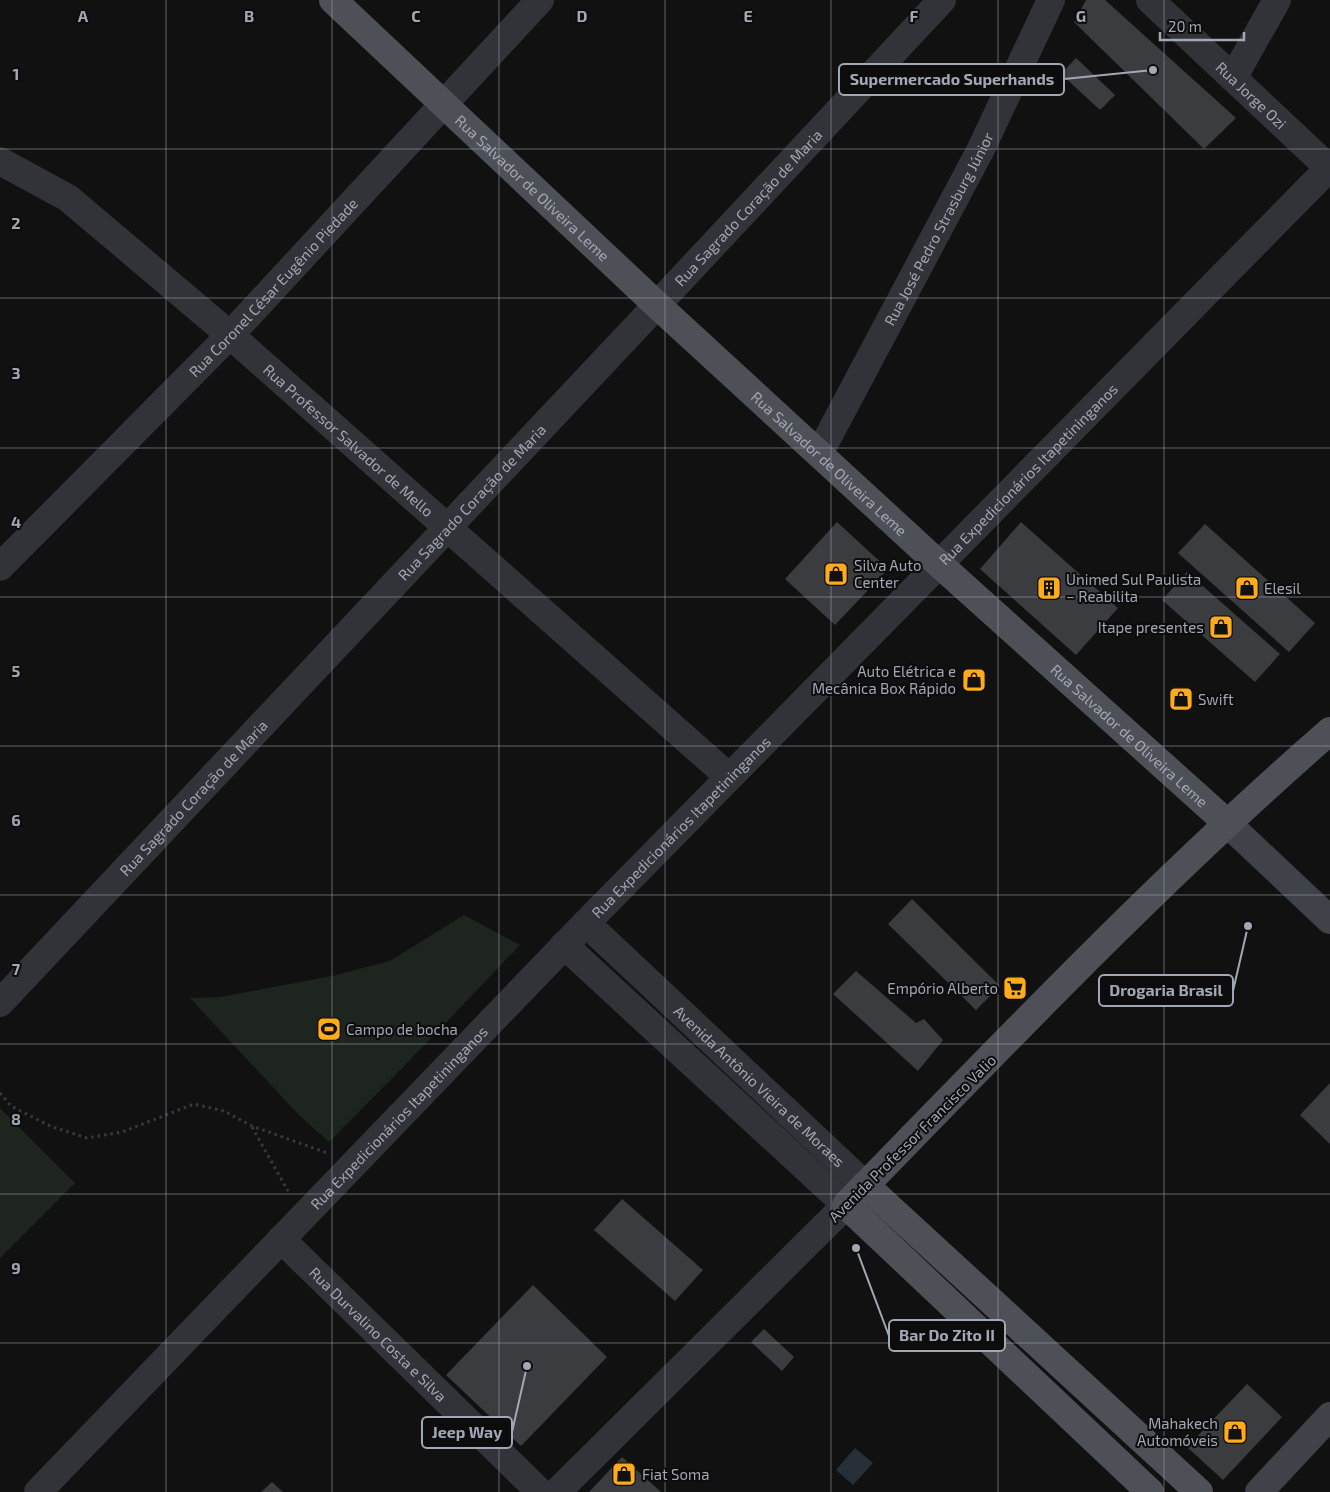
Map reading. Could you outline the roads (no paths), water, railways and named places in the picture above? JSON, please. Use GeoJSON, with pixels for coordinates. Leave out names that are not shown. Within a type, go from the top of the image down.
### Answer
{"type":"FeatureCollection","features":[{"type":"Feature","properties":{"kind":"main road","name":"Rua Salvador de Oliveira Leme"},"geometry":{"type":"LineString","coordinates":[[333,0],[657,305],[938,564],[1227,823],[1330,920]]}},
{"type":"Feature","properties":{"kind":"main road","name":"Avenida Professor Francisco Valio"},"geometry":{"type":"LineString","coordinates":[[1268,785],[1330,714]]}},
{"type":"Feature","properties":{"kind":"main road","name":"Avenida Professor Francisco Valio"},"geometry":{"type":"LineString","coordinates":[[846,1205],[1141,905],[1268,785],[1330,731]]}},
{"type":"Feature","properties":{"kind":"main road","name":"Avenida Antônio Vieira de Moraes"},"geometry":{"type":"LineString","coordinates":[[865,1185],[1199,1492]]}},
{"type":"Feature","properties":{"kind":"main road","name":"Avenida Antônio Vieira de Moraes"},"geometry":{"type":"LineString","coordinates":[[846,1205],[1150,1492]]}},
{"type":"Feature","properties":{"kind":"main road"},"geometry":{"type":"LineString","coordinates":[[1072,1419],[1094,1396]]}},
{"type":"Feature","properties":{"kind":"main road"},"geometry":{"type":"LineString","coordinates":[[1259,1492],[1330,1416]]}},
{"type":"Feature","properties":{"kind":"street","name":"Rua Coronel César Eugênio Piedade"},"geometry":{"type":"LineString","coordinates":[[0,566],[230,335],[540,0]]}},
{"type":"Feature","properties":{"kind":"street","name":"Rua Sagrado Coração de Maria"},"geometry":{"type":"LineString","coordinates":[[0,1003],[942,0]]}},
{"type":"Feature","properties":{"kind":"street","name":"Rua José Pedro Strasburg Júnior"},"geometry":{"type":"LineString","coordinates":[[819,454],[981,149],[1051,0]]}},
{"type":"Feature","properties":{"kind":"street","name":"Rua Jorge Ozi"},"geometry":{"type":"LineString","coordinates":[[1150,0],[1330,168]]}},
{"type":"Feature","properties":{"kind":"street"},"geometry":{"type":"LineString","coordinates":[[1233,78],[1277,0]]}},
{"type":"Feature","properties":{"kind":"street","name":"Rua Professor Salvador de Mello"},"geometry":{"type":"LineString","coordinates":[[0,161],[68,198],[230,335],[729,777]]}},
{"type":"Feature","properties":{"kind":"street","name":"Rua Expedicionários Itapetininganos"},"geometry":{"type":"LineString","coordinates":[[38,1492],[564,945],[1330,168]]}},
{"type":"Feature","properties":{"kind":"street","name":"Avenida Antônio Vieira de Moraes"},"geometry":{"type":"LineString","coordinates":[[586,923],[865,1185]]}},
{"type":"Feature","properties":{"kind":"street","name":"Avenida Antônio Vieira de Moraes"},"geometry":{"type":"LineString","coordinates":[[564,945],[846,1205]]}},
{"type":"Feature","properties":{"kind":"street","name":"Avenida Professor Francisco Valio"},"geometry":{"type":"LineString","coordinates":[[557,1492],[846,1205]]}},
{"type":"Feature","properties":{"kind":"street","name":"Rua Durvalino Costa e Silva"},"geometry":{"type":"LineString","coordinates":[[281,1239],[540,1492]]}},
{"type":"Feature","properties":{"kind":"place","name":"Supermercado Superhands"},"geometry":{"type":"Point","coordinates":[1153,70]}},
{"type":"Feature","properties":{"kind":"place","name":"Silva Auto Center"},"geometry":{"type":"Point","coordinates":[836,574]}},
{"type":"Feature","properties":{"kind":"place","name":"Unimed Sul Paulista – Reabilita"},"geometry":{"type":"Point","coordinates":[1049,588]}},
{"type":"Feature","properties":{"kind":"place","name":"Elesil"},"geometry":{"type":"Point","coordinates":[1247,588]}},
{"type":"Feature","properties":{"kind":"place","name":"Itape presentes"},"geometry":{"type":"Point","coordinates":[1221,627]}},
{"type":"Feature","properties":{"kind":"place","name":"Auto Elétrica e Mecânica Box Rápido"},"geometry":{"type":"Point","coordinates":[974,680]}},
{"type":"Feature","properties":{"kind":"place","name":"Swift"},"geometry":{"type":"Point","coordinates":[1181,699]}},
{"type":"Feature","properties":{"kind":"place","name":"Drogaria Brasil"},"geometry":{"type":"Point","coordinates":[1248,926]}},
{"type":"Feature","properties":{"kind":"place","name":"Empório Alberto"},"geometry":{"type":"Point","coordinates":[1015,988]}},
{"type":"Feature","properties":{"kind":"place","name":"Campo de bocha"},"geometry":{"type":"Point","coordinates":[329,1029]}},
{"type":"Feature","properties":{"kind":"place","name":"Bar Do Zito II"},"geometry":{"type":"Point","coordinates":[856,1248]}},
{"type":"Feature","properties":{"kind":"place","name":"Jeep Way"},"geometry":{"type":"Point","coordinates":[527,1366]}},
{"type":"Feature","properties":{"kind":"place","name":"Mahakech Automóveis"},"geometry":{"type":"Point","coordinates":[1235,1432]}},
{"type":"Feature","properties":{"kind":"place","name":"Fiat Soma"},"geometry":{"type":"Point","coordinates":[624,1474]}}]}
